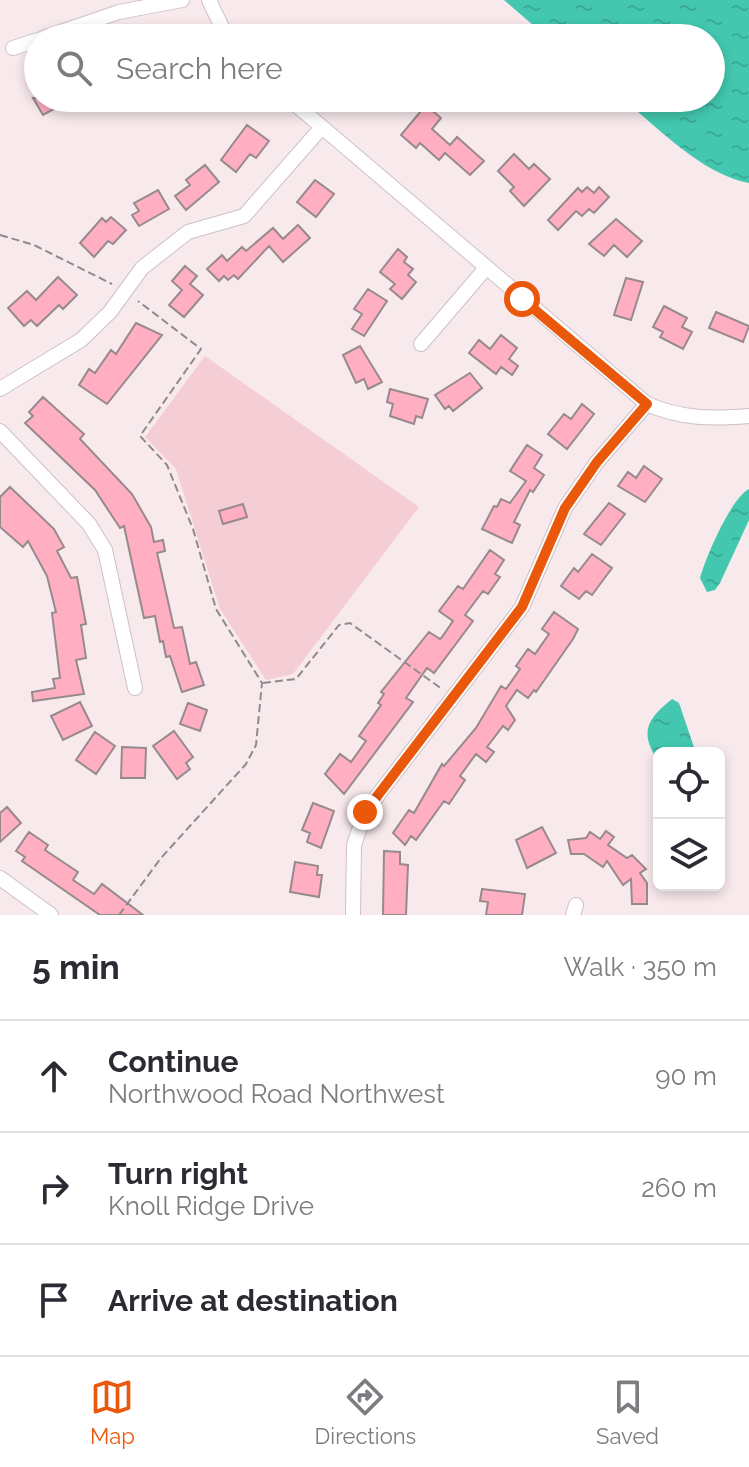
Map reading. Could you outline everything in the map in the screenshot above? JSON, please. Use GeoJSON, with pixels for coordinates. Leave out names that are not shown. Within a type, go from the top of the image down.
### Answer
{"type":"FeatureCollection","features":[{"type":"Feature","properties":{"kind":"street"},"geometry":{"type":"LineString","coordinates":[[84,24],[119,12],[182,0]]}},
{"type":"Feature","properties":{"kind":"street"},"geometry":{"type":"LineString","coordinates":[[209,0],[220,24]]}},
{"type":"Feature","properties":{"kind":"street"},"geometry":{"type":"LineString","coordinates":[[13,48],[24,44]]}},
{"type":"Feature","properties":{"kind":"street"},"geometry":{"type":"LineString","coordinates":[[304,112],[647,404],[670,414],[714,419],[749,416]]}},
{"type":"Feature","properties":{"kind":"street"},"geometry":{"type":"LineString","coordinates":[[0,389],[81,340],[142,268],[188,232],[244,216],[322,127]]}},
{"type":"Feature","properties":{"kind":"street"},"geometry":{"type":"LineString","coordinates":[[421,344],[486,268]]}},
{"type":"Feature","properties":{"kind":"street"},"geometry":{"type":"LineString","coordinates":[[353,915],[354,845],[365,812],[522,607],[565,508],[597,462],[647,404]]}},
{"type":"Feature","properties":{"kind":"street"},"geometry":{"type":"LineString","coordinates":[[0,431],[89,524],[105,550],[135,688]]}},
{"type":"Feature","properties":{"kind":"street"},"geometry":{"type":"LineString","coordinates":[[0,878],[51,915]]}},
{"type":"Feature","properties":{"kind":"path"},"geometry":{"type":"LineString","coordinates":[[0,235],[34,245],[125,291],[201,349],[140,436],[167,465],[193,529],[216,609],[262,683],[256,745],[246,764],[161,858],[119,915]]}},
{"type":"Feature","properties":{"kind":"path"},"geometry":{"type":"LineString","coordinates":[[262,683],[296,679],[339,625],[350,623],[453,697]]}},
{"type":"Feature","properties":{"kind":"shaded area"},"geometry":{"type":"Polygon","coordinates":[[[205,356],[419,507],[293,674],[266,680],[220,609],[176,469],[145,437],[205,356]]]}},
{"type":"Feature","properties":{"kind":"water"},"geometry":{"type":"Polygon","coordinates":[[[504,0],[749,0],[749,183],[731,178],[697,160],[638,112],[725,112],[725,24],[532,24],[504,0]]]}},
{"type":"Feature","properties":{"kind":"water"},"geometry":{"type":"Polygon","coordinates":[[[749,489],[749,520],[720,583],[715,590],[707,592],[700,578],[708,556],[727,516],[749,489]]]}},
{"type":"Feature","properties":{"kind":"water"},"geometry":{"type":"Polygon","coordinates":[[[672,699],[679,703],[694,747],[653,747],[653,752],[647,735],[656,714],[672,699]]]}},
{"type":"Feature","properties":{"kind":"building"},"geometry":{"type":"Polygon","coordinates":[[[420,112],[434,112],[441,118],[432,129],[450,145],[457,137],[484,161],[470,175],[445,153],[439,160],[420,143],[416,148],[401,135],[420,112]]]}},
{"type":"Feature","properties":{"kind":"building"},"geometry":{"type":"Polygon","coordinates":[[[247,125],[269,141],[256,158],[250,154],[236,172],[221,160],[247,125]]]}},
{"type":"Feature","properties":{"kind":"building"},"geometry":{"type":"Polygon","coordinates":[[[514,154],[529,169],[534,164],[550,179],[524,206],[510,191],[514,187],[498,171],[514,154]]]}},
{"type":"Feature","properties":{"kind":"building"},"geometry":{"type":"Polygon","coordinates":[[[205,165],[219,182],[186,210],[175,196],[190,185],[186,180],[205,165]]]}},
{"type":"Feature","properties":{"kind":"building"},"geometry":{"type":"Polygon","coordinates":[[[315,180],[334,194],[316,217],[297,202],[315,180]]]}},
{"type":"Feature","properties":{"kind":"building"},"geometry":{"type":"Polygon","coordinates":[[[587,187],[594,193],[599,187],[609,197],[594,213],[589,209],[582,216],[576,211],[558,230],[548,220],[578,188],[582,192],[587,187]]]}},
{"type":"Feature","properties":{"kind":"building"},"geometry":{"type":"Polygon","coordinates":[[[158,190],[169,209],[139,226],[132,215],[139,211],[134,203],[158,190]]]}},
{"type":"Feature","properties":{"kind":"building"},"geometry":{"type":"Polygon","coordinates":[[[111,217],[126,230],[113,244],[108,241],[94,257],[80,243],[102,218],[106,222],[111,217]]]}},
{"type":"Feature","properties":{"kind":"building"},"geometry":{"type":"Polygon","coordinates":[[[616,219],[642,241],[627,257],[614,245],[604,256],[589,244],[616,219]]]}},
{"type":"Feature","properties":{"kind":"building"},"geometry":{"type":"Polygon","coordinates":[[[298,225],[310,238],[283,262],[269,246],[238,279],[234,275],[228,280],[224,276],[219,281],[207,269],[222,255],[227,261],[242,247],[246,251],[273,228],[283,239],[298,225]]]}},
{"type":"Feature","properties":{"kind":"building"},"geometry":{"type":"Polygon","coordinates":[[[398,249],[407,257],[404,262],[413,269],[408,275],[416,282],[402,299],[390,289],[395,284],[380,272],[398,249]]]}},
{"type":"Feature","properties":{"kind":"building"},"geometry":{"type":"Polygon","coordinates":[[[185,266],[197,276],[190,284],[203,295],[184,317],[169,305],[182,290],[172,281],[185,266]]]}},
{"type":"Feature","properties":{"kind":"building"},"geometry":{"type":"Polygon","coordinates":[[[58,277],[77,295],[63,309],[59,305],[37,326],[31,320],[24,326],[8,308],[27,291],[36,300],[58,277]]]}},
{"type":"Feature","properties":{"kind":"building"},"geometry":{"type":"Polygon","coordinates":[[[626,278],[643,282],[631,320],[614,315],[626,278]]]}},
{"type":"Feature","properties":{"kind":"building"},"geometry":{"type":"Polygon","coordinates":[[[368,289],[387,301],[364,336],[352,329],[362,314],[354,309],[368,289]]]}},
{"type":"Feature","properties":{"kind":"building"},"geometry":{"type":"Polygon","coordinates":[[[664,306],[687,318],[682,327],[692,332],[683,349],[660,337],[663,332],[653,327],[664,306]]]}},
{"type":"Feature","properties":{"kind":"building"},"geometry":{"type":"Polygon","coordinates":[[[716,312],[749,326],[743,342],[709,328],[716,312]]]}},
{"type":"Feature","properties":{"kind":"building"},"geometry":{"type":"Polygon","coordinates":[[[136,323],[162,335],[107,404],[79,385],[89,369],[95,373],[111,350],[116,354],[136,323]]]}},
{"type":"Feature","properties":{"kind":"building"},"geometry":{"type":"Polygon","coordinates":[[[501,335],[517,348],[509,359],[518,366],[512,375],[501,367],[496,374],[469,353],[479,340],[490,349],[501,335]]]}},
{"type":"Feature","properties":{"kind":"building"},"geometry":{"type":"Polygon","coordinates":[[[360,346],[382,382],[368,389],[364,379],[356,383],[343,355],[360,346]]]}},
{"type":"Feature","properties":{"kind":"building"},"geometry":{"type":"Polygon","coordinates":[[[470,373],[482,388],[453,411],[449,406],[445,409],[435,395],[470,373]]]}},
{"type":"Feature","properties":{"kind":"building"},"geometry":{"type":"Polygon","coordinates":[[[390,389],[428,399],[422,418],[416,416],[414,424],[390,416],[393,404],[387,402],[390,389]]]}},
{"type":"Feature","properties":{"kind":"building"},"geometry":{"type":"Polygon","coordinates":[[[43,397],[84,434],[80,439],[132,494],[151,527],[154,542],[163,540],[165,551],[157,553],[174,628],[182,627],[190,664],[196,662],[204,685],[182,692],[170,656],[166,657],[163,641],[160,642],[155,616],[144,618],[124,526],[120,528],[95,490],[25,423],[33,416],[29,412],[43,397]]]}},
{"type":"Feature","properties":{"kind":"building"},"geometry":{"type":"Polygon","coordinates":[[[582,404],[594,414],[567,449],[548,434],[564,414],[571,419],[582,404]]]}},
{"type":"Feature","properties":{"kind":"building"},"geometry":{"type":"Polygon","coordinates":[[[527,445],[542,455],[534,468],[544,475],[533,492],[530,490],[514,522],[520,525],[512,543],[482,529],[494,506],[497,507],[501,499],[510,503],[526,481],[510,471],[527,445]]]}},
{"type":"Feature","properties":{"kind":"building"},"geometry":{"type":"Polygon","coordinates":[[[644,466],[662,479],[645,502],[618,486],[628,472],[636,478],[644,466]]]}},
{"type":"Feature","properties":{"kind":"building"},"geometry":{"type":"Polygon","coordinates":[[[10,487],[54,529],[64,547],[57,551],[71,578],[77,577],[86,624],[81,625],[86,658],[76,660],[84,694],[33,701],[32,692],[55,688],[53,679],[60,678],[52,613],[56,612],[47,576],[28,541],[23,547],[0,527],[0,497],[10,487]]]}},
{"type":"Feature","properties":{"kind":"building"},"geometry":{"type":"Polygon","coordinates":[[[609,503],[625,514],[601,545],[584,534],[609,503]]]}},
{"type":"Feature","properties":{"kind":"building"},"geometry":{"type":"Polygon","coordinates":[[[243,504],[247,517],[223,524],[219,511],[243,504]]]}},
{"type":"Feature","properties":{"kind":"building"},"geometry":{"type":"Polygon","coordinates":[[[490,550],[504,560],[495,574],[500,577],[488,594],[483,591],[465,615],[473,621],[434,673],[427,668],[406,698],[413,702],[344,794],[325,774],[340,754],[351,762],[366,741],[359,736],[381,705],[378,703],[384,694],[381,692],[429,632],[440,639],[442,637],[453,621],[439,611],[458,586],[463,589],[490,550]]]}},
{"type":"Feature","properties":{"kind":"building"},"geometry":{"type":"Polygon","coordinates":[[[592,554],[612,568],[592,595],[586,591],[579,599],[561,586],[574,568],[578,572],[592,554]]]}},
{"type":"Feature","properties":{"kind":"building"},"geometry":{"type":"Polygon","coordinates":[[[554,612],[578,629],[573,639],[536,692],[534,690],[528,698],[517,690],[506,706],[515,720],[508,730],[503,726],[487,747],[494,752],[486,762],[476,754],[460,776],[465,780],[449,804],[444,801],[416,840],[411,836],[405,845],[393,833],[409,810],[414,813],[442,764],[444,766],[476,728],[501,686],[506,689],[520,669],[516,666],[528,649],[535,654],[549,634],[542,629],[554,612]]]}},
{"type":"Feature","properties":{"kind":"building"},"geometry":{"type":"Polygon","coordinates":[[[80,702],[92,726],[63,740],[51,716],[80,702]]]}},
{"type":"Feature","properties":{"kind":"building"},"geometry":{"type":"Polygon","coordinates":[[[188,703],[207,710],[200,731],[180,724],[188,703]]]}},
{"type":"Feature","properties":{"kind":"building"},"geometry":{"type":"Polygon","coordinates":[[[174,731],[193,757],[186,763],[190,769],[177,779],[153,746],[174,731]]]}},
{"type":"Feature","properties":{"kind":"building"},"geometry":{"type":"Polygon","coordinates":[[[95,732],[115,746],[96,774],[76,760],[95,732]]]}},
{"type":"Feature","properties":{"kind":"building"},"geometry":{"type":"Polygon","coordinates":[[[122,747],[146,748],[145,778],[121,778],[122,747]]]}},
{"type":"Feature","properties":{"kind":"building"},"geometry":{"type":"Polygon","coordinates":[[[313,803],[334,811],[321,848],[307,842],[310,833],[302,830],[313,803]]]}},
{"type":"Feature","properties":{"kind":"building"},"geometry":{"type":"Polygon","coordinates":[[[7,807],[21,823],[0,842],[0,813],[7,807]]]}},
{"type":"Feature","properties":{"kind":"building"},"geometry":{"type":"Polygon","coordinates":[[[542,827],[556,853],[527,868],[516,840],[542,827]]]}},
{"type":"Feature","properties":{"kind":"building"},"geometry":{"type":"Polygon","coordinates":[[[606,831],[614,837],[608,845],[627,858],[632,855],[646,869],[640,873],[647,883],[647,904],[632,904],[631,879],[623,885],[607,861],[603,867],[584,854],[571,854],[568,840],[586,838],[590,832],[600,839],[606,831]]]}},
{"type":"Feature","properties":{"kind":"building"},"geometry":{"type":"Polygon","coordinates":[[[29,832],[48,845],[45,850],[78,872],[73,880],[94,894],[102,884],[143,915],[100,915],[22,861],[25,857],[16,851],[29,832]]]}},
{"type":"Feature","properties":{"kind":"building"},"geometry":{"type":"Polygon","coordinates":[[[384,851],[400,852],[400,864],[408,865],[406,915],[383,915],[384,851]]]}},
{"type":"Feature","properties":{"kind":"building"},"geometry":{"type":"Polygon","coordinates":[[[295,862],[318,866],[317,875],[322,875],[319,897],[290,892],[295,862]]]}},
{"type":"Feature","properties":{"kind":"building"},"geometry":{"type":"Polygon","coordinates":[[[482,889],[525,894],[522,915],[486,915],[488,902],[480,901],[482,889]]]}},
{"type":"Feature","properties":{"kind":"route"},"geometry":{"type":"LineString","coordinates":[[365,812],[522,607],[565,508],[597,462],[647,404],[522,299]]}}]}
